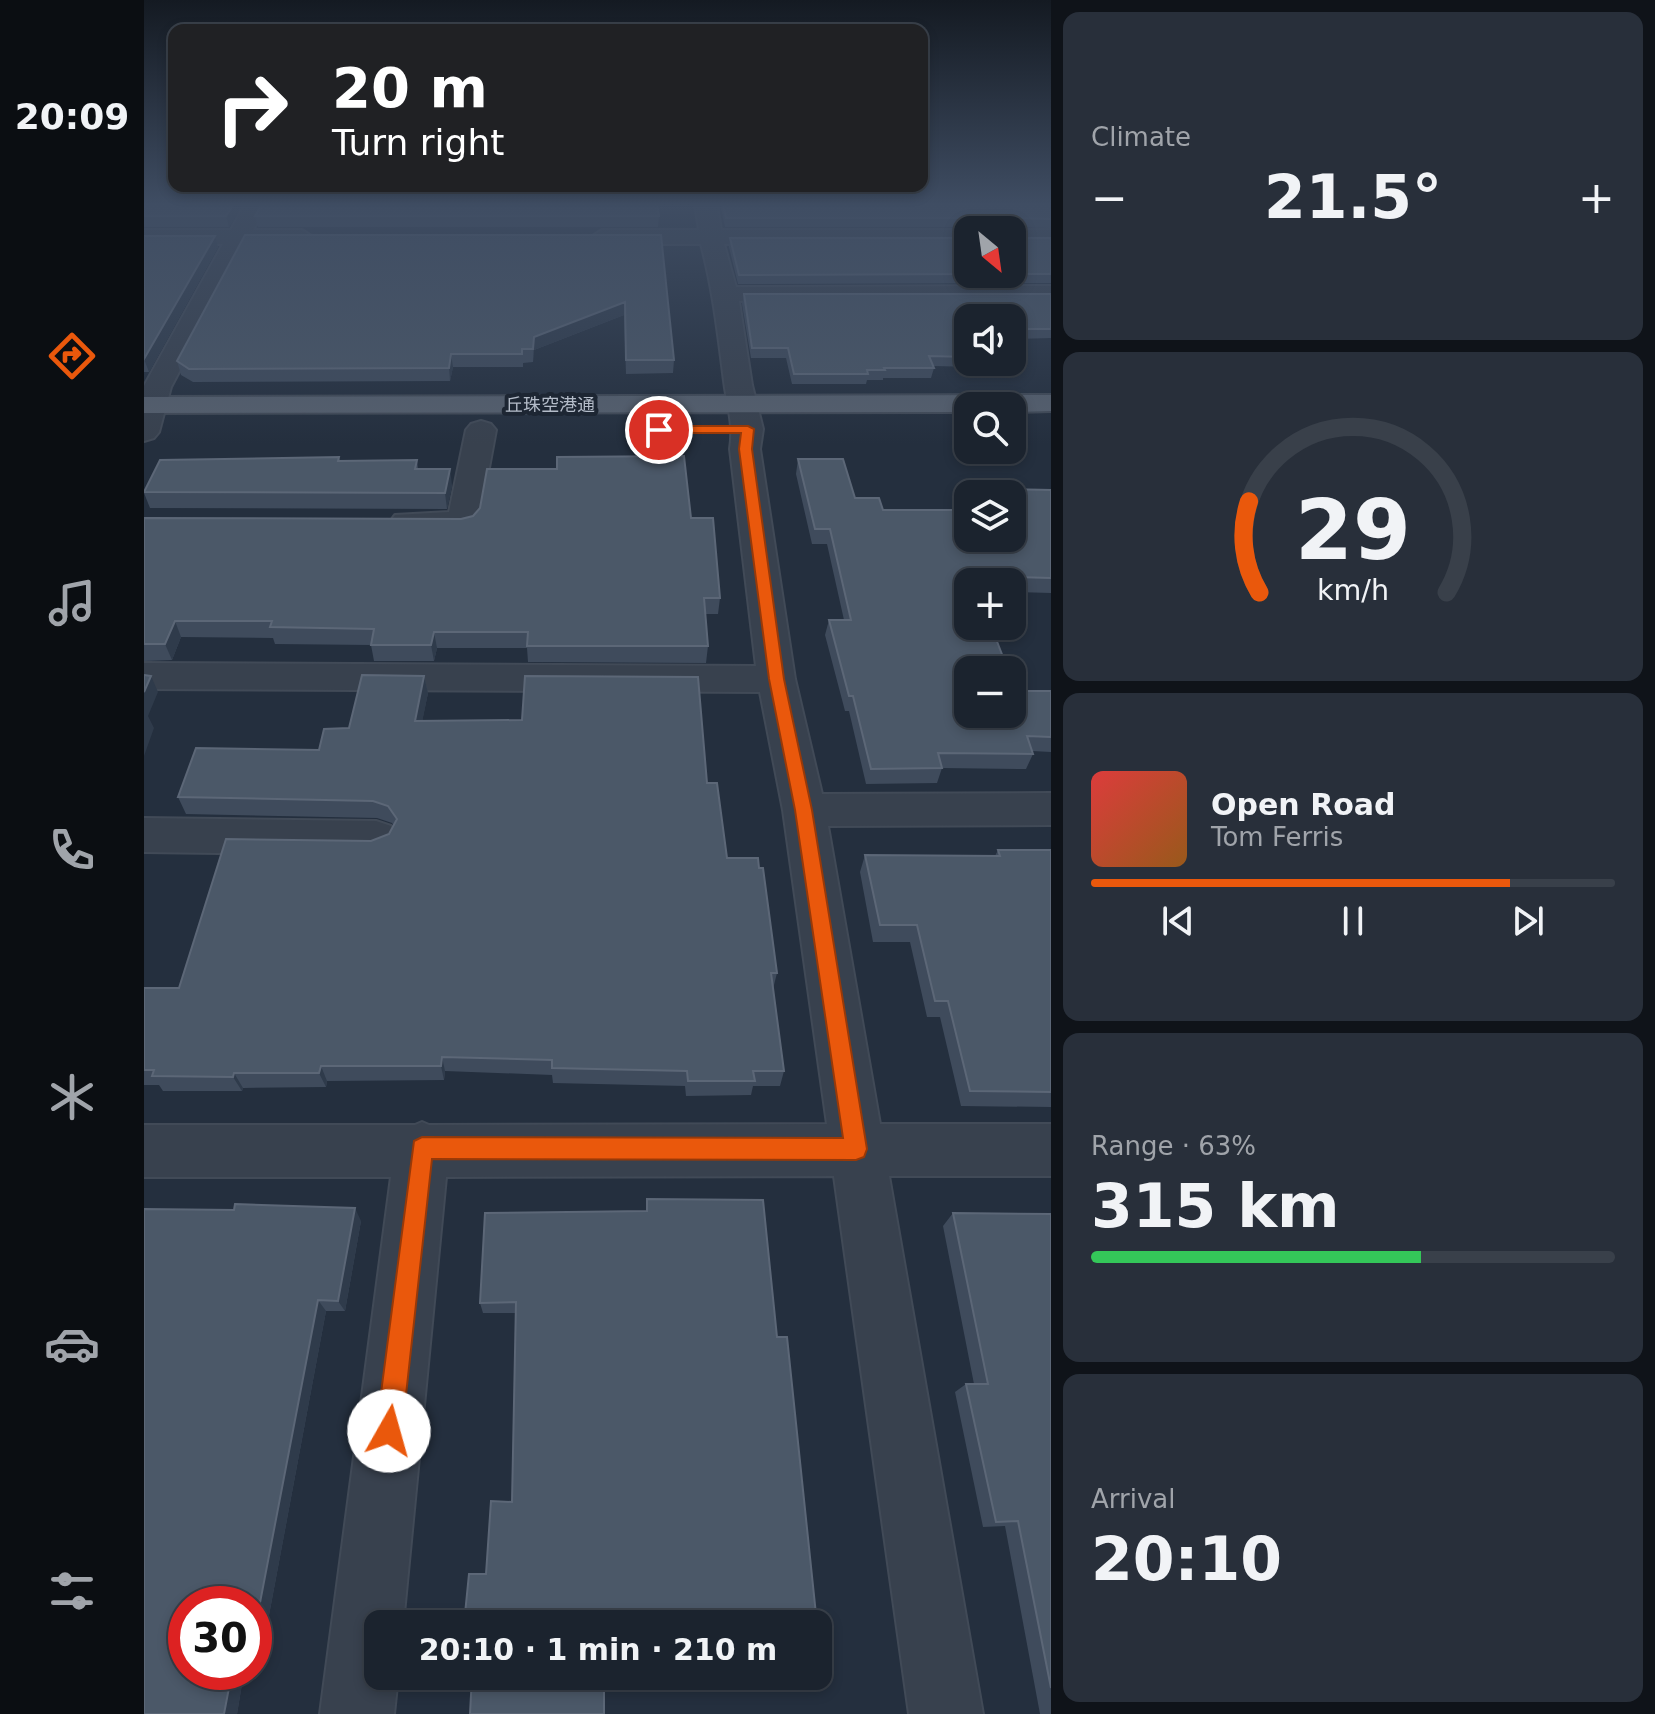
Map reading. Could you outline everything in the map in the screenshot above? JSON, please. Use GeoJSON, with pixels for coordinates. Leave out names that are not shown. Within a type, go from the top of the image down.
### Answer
{"type":"FeatureCollection","features":[{"type":"Feature","properties":{"kind":"main road","name":"丘珠空港通"},"geometry":{"type":"LineString","coordinates":[[146,421],[481,430],[1051,403]]}},
{"type":"Feature","properties":{"kind":"main road","name":"丘珠空港通"},"geometry":{"type":"LineString","coordinates":[[146,421],[745,417],[954,429]]}},
{"type":"Feature","properties":{"kind":"main road"},"geometry":{"type":"LineString","coordinates":[[1026,430],[1051,429]]}},
{"type":"Feature","properties":{"kind":"street"},"geometry":{"type":"LineString","coordinates":[[146,421],[157,387],[213,284]]}},
{"type":"Feature","properties":{"kind":"street"},"geometry":{"type":"LineString","coordinates":[[723,284],[745,417],[745,449],[776,679],[804,810],[946,1714]]}},
{"type":"Feature","properties":{"kind":"street"},"geometry":{"type":"LineString","coordinates":[[726,294],[1051,293]]}},
{"type":"Feature","properties":{"kind":"street"},"geometry":{"type":"LineString","coordinates":[[383,522],[463,522],[481,430]]}},
{"type":"Feature","properties":{"kind":"street"},"geometry":{"type":"LineString","coordinates":[[144,676],[776,679]]}},
{"type":"Feature","properties":{"kind":"street"},"geometry":{"type":"LineString","coordinates":[[804,810],[1051,809]]}},
{"type":"Feature","properties":{"kind":"street"},"geometry":{"type":"LineString","coordinates":[[144,835],[376,838]]}},
{"type":"Feature","properties":{"kind":"street"},"geometry":{"type":"LineString","coordinates":[[357,1714],[422,1148]]}},
{"type":"Feature","properties":{"kind":"street"},"geometry":{"type":"LineString","coordinates":[[144,1151],[422,1148],[1051,1150]]}},
{"type":"Feature","properties":{"kind":"building"},"geometry":{"type":"Polygon","coordinates":[[[144,284],[187,284],[144,359],[144,284]]]}},
{"type":"Feature","properties":{"kind":"building"},"geometry":{"type":"Polygon","coordinates":[[[219,284],[666,284],[674,360],[626,360],[625,302],[534,337],[533,349],[522,349],[522,354],[451,354],[449,368],[189,369],[177,361],[219,284]]]}},
{"type":"Feature","properties":{"kind":"building"},"geometry":{"type":"Polygon","coordinates":[[[744,294],[1051,294],[1051,329],[1026,329],[1026,304],[954,304],[954,357],[929,356],[934,368],[884,368],[867,370],[868,374],[794,374],[788,348],[752,348],[744,294]]]}},
{"type":"Feature","properties":{"kind":"building"},"geometry":{"type":"Polygon","coordinates":[[[684,456],[691,518],[713,518],[720,598],[704,598],[708,646],[527,646],[528,632],[434,632],[431,645],[371,645],[374,629],[270,627],[272,621],[175,621],[165,644],[144,644],[144,518],[461,519],[473,516],[480,508],[487,469],[557,469],[557,457],[684,456]]]}},
{"type":"Feature","properties":{"kind":"building"},"geometry":{"type":"Polygon","coordinates":[[[339,457],[338,461],[417,460],[415,469],[450,469],[445,493],[144,492],[160,460],[339,457]]]}},
{"type":"Feature","properties":{"kind":"building"},"geometry":{"type":"Polygon","coordinates":[[[798,459],[843,459],[855,498],[879,498],[883,510],[954,510],[954,552],[1026,552],[1026,490],[1051,490],[1051,578],[1026,577],[1026,568],[954,568],[954,640],[996,640],[1003,656],[954,656],[954,728],[1026,728],[1026,691],[1051,691],[1051,737],[1027,736],[1033,754],[938,753],[942,768],[871,769],[853,696],[849,696],[829,620],[851,620],[830,529],[815,529],[798,459]]]}},
{"type":"Feature","properties":{"kind":"building"},"geometry":{"type":"Polygon","coordinates":[[[144,675],[151,676],[144,692],[144,675]]]}},
{"type":"Feature","properties":{"kind":"building"},"geometry":{"type":"Polygon","coordinates":[[[362,675],[424,676],[415,721],[522,720],[525,676],[698,677],[707,783],[717,783],[727,858],[758,858],[759,868],[763,868],[777,973],[771,973],[784,1071],[753,1071],[755,1081],[688,1081],[687,1071],[552,1068],[552,1060],[442,1057],[441,1066],[321,1066],[319,1073],[234,1073],[233,1077],[152,1076],[154,1070],[144,1070],[144,988],[179,988],[226,839],[371,841],[389,834],[397,819],[388,806],[373,801],[178,797],[196,748],[319,750],[324,729],[349,728],[362,675]]]}},
{"type":"Feature","properties":{"kind":"building"},"geometry":{"type":"Polygon","coordinates":[[[998,850],[1051,850],[1051,1092],[970,1091],[948,1001],[935,1001],[917,925],[880,925],[865,855],[1000,856],[998,850]]]}},
{"type":"Feature","properties":{"kind":"building"},"geometry":{"type":"Polygon","coordinates":[[[647,1199],[763,1200],[777,1337],[787,1337],[816,1610],[465,1610],[469,1574],[486,1574],[491,1501],[512,1502],[516,1302],[480,1303],[485,1213],[647,1211],[647,1199]]]}},
{"type":"Feature","properties":{"kind":"building"},"geometry":{"type":"Polygon","coordinates":[[[235,1204],[355,1208],[338,1301],[318,1300],[263,1586],[168,1586],[168,1690],[229,1690],[224,1714],[144,1714],[144,1209],[234,1210],[235,1204]]]}},
{"type":"Feature","properties":{"kind":"building"},"geometry":{"type":"Polygon","coordinates":[[[953,1213],[1051,1214],[1051,1688],[1018,1521],[996,1522],[966,1384],[988,1384],[953,1213]]]}},
{"type":"Feature","properties":{"kind":"building"},"geometry":{"type":"Polygon","coordinates":[[[471,1690],[604,1690],[604,1714],[470,1714],[471,1690]]]}},
{"type":"Feature","properties":{"kind":"route"},"geometry":{"type":"LineString","coordinates":[[389,1431],[422,1148],[856,1149],[804,810],[776,679],[745,449],[748,429],[659,430]]}}]}
